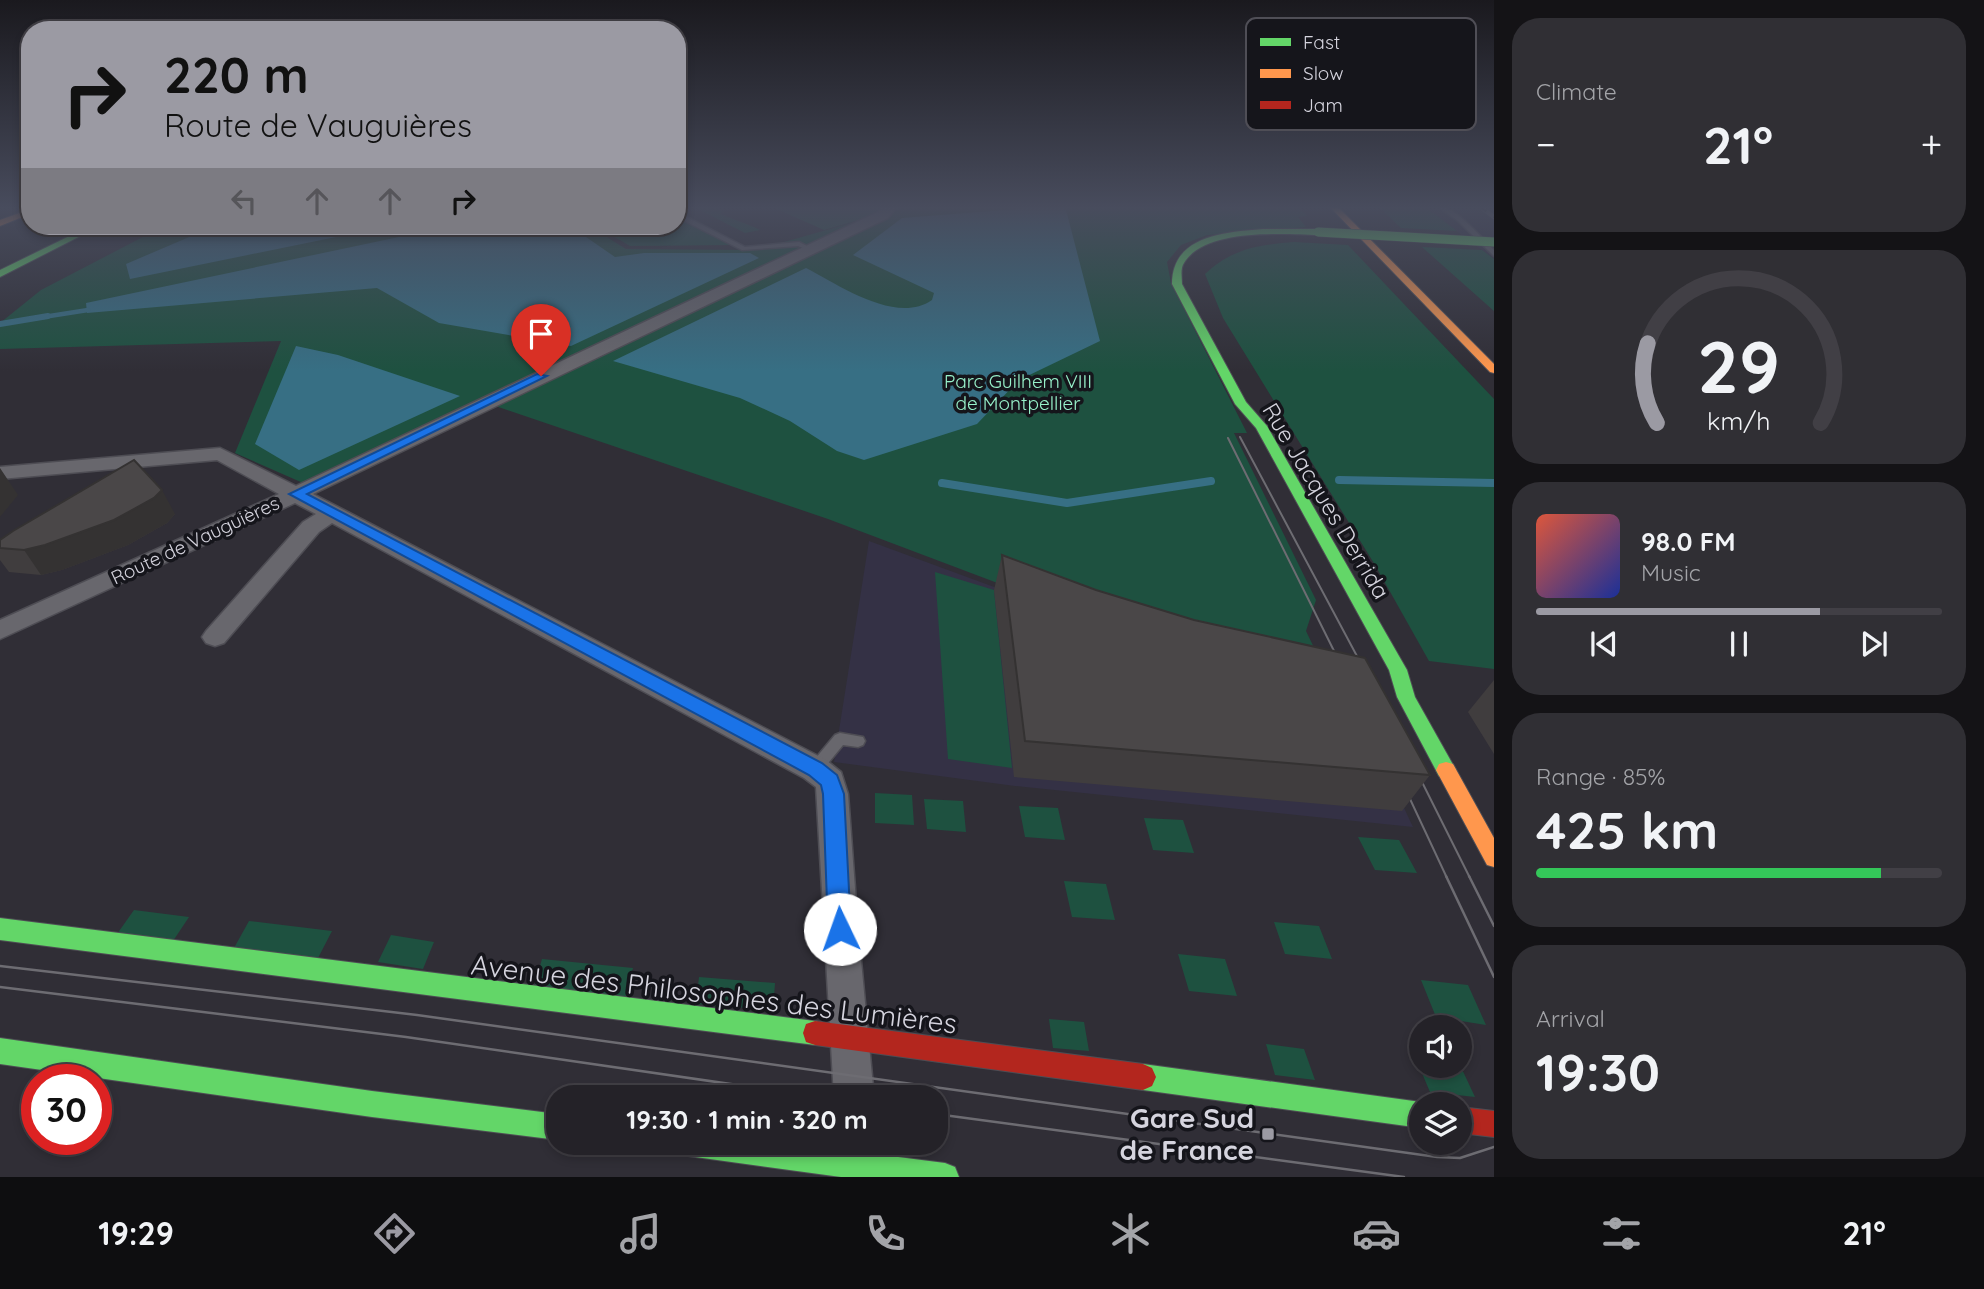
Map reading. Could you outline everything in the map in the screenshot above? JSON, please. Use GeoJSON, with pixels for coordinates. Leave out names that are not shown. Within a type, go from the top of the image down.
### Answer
{"type":"FeatureCollection","features":[{"type":"Feature","properties":{"kind":"main road"},"geometry":{"type":"LineString","coordinates":[[0,274],[26,261]]}},
{"type":"Feature","properties":{"kind":"main road","name":"Rue Jacques Derrida"},"geometry":{"type":"LineString","coordinates":[[1179,261],[1174,275],[1234,393],[1261,426],[1398,670],[1406,697],[1494,858]]}},
{"type":"Feature","properties":{"kind":"main road"},"geometry":{"type":"LineString","coordinates":[[1387,261],[1494,370]]}},
{"type":"Feature","properties":{"kind":"main road","name":"Avenue des Philosophes des Lumières"},"geometry":{"type":"LineString","coordinates":[[0,929],[1409,1113]]}},
{"type":"Feature","properties":{"kind":"main road"},"geometry":{"type":"LineString","coordinates":[[0,1051],[372,1104],[546,1126]]}},
{"type":"Feature","properties":{"kind":"main road"},"geometry":{"type":"LineString","coordinates":[[1472,1121],[1494,1124]]}},
{"type":"Feature","properties":{"kind":"main road"},"geometry":{"type":"LineString","coordinates":[[801,1155],[857,1161],[945,1177]]}},
{"type":"Feature","properties":{"kind":"street","name":"Route de Vauguières"},"geometry":{"type":"LineString","coordinates":[[0,630],[296,494],[785,261]]}},
{"type":"Feature","properties":{"kind":"street"},"geometry":{"type":"LineString","coordinates":[[0,472],[220,454],[816,769],[830,781],[834,794],[840,929],[853,1085]]}},
{"type":"Feature","properties":{"kind":"street"},"geometry":{"type":"LineString","coordinates":[[215,637],[311,527],[330,514]]}},
{"type":"Feature","properties":{"kind":"lane"},"geometry":{"type":"LineString","coordinates":[[816,769],[839,739],[859,741]]}},
{"type":"Feature","properties":{"kind":"shaded area"},"geometry":{"type":"Polygon","coordinates":[[[869,541],[1111,630],[1349,691],[1413,827],[1015,786],[834,762],[869,541]]]}},
{"type":"Feature","properties":{"kind":"green space","name":"Parc Guilhem VIII de Montpellier"},"geometry":{"type":"Polygon","coordinates":[[[97,261],[1168,261],[1171,283],[1247,433],[1234,433],[1316,600],[1306,631],[1317,654],[1111,626],[828,519],[478,400],[303,483],[235,453],[281,341],[0,349],[0,323],[41,290],[97,261]]]}},
{"type":"Feature","properties":{"kind":"green space"},"geometry":{"type":"Polygon","coordinates":[[[1221,261],[1363,261],[1494,399],[1494,669],[1429,661],[1375,565],[1223,318],[1205,274],[1221,261]]]}},
{"type":"Feature","properties":{"kind":"green space"},"geometry":{"type":"Polygon","coordinates":[[[1438,261],[1494,261],[1494,311],[1438,261]]]}},
{"type":"Feature","properties":{"kind":"green space"},"geometry":{"type":"Polygon","coordinates":[[[935,572],[994,590],[1012,768],[948,759],[935,572]]]}},
{"type":"Feature","properties":{"kind":"green space"},"geometry":{"type":"Polygon","coordinates":[[[875,793],[912,795],[914,825],[875,823],[875,793]]]}},
{"type":"Feature","properties":{"kind":"green space"},"geometry":{"type":"Polygon","coordinates":[[[924,799],[963,801],[966,832],[927,829],[924,799]]]}},
{"type":"Feature","properties":{"kind":"green space"},"geometry":{"type":"Polygon","coordinates":[[[1019,806],[1058,808],[1065,840],[1025,837],[1019,806]]]}},
{"type":"Feature","properties":{"kind":"green space"},"geometry":{"type":"Polygon","coordinates":[[[1144,818],[1183,820],[1194,853],[1153,850],[1144,818]]]}},
{"type":"Feature","properties":{"kind":"green space"},"geometry":{"type":"Polygon","coordinates":[[[1358,837],[1399,840],[1417,873],[1375,870],[1358,837]]]}},
{"type":"Feature","properties":{"kind":"green space"},"geometry":{"type":"Polygon","coordinates":[[[1064,881],[1106,884],[1115,920],[1072,917],[1064,881]]]}},
{"type":"Feature","properties":{"kind":"green space"},"geometry":{"type":"Polygon","coordinates":[[[134,910],[189,917],[173,941],[117,934],[134,910]]]}},
{"type":"Feature","properties":{"kind":"green space"},"geometry":{"type":"Polygon","coordinates":[[[249,921],[332,931],[318,958],[234,948],[249,921]]]}},
{"type":"Feature","properties":{"kind":"green space"},"geometry":{"type":"Polygon","coordinates":[[[1274,922],[1319,926],[1332,959],[1285,954],[1274,922]]]}},
{"type":"Feature","properties":{"kind":"green space"},"geometry":{"type":"Polygon","coordinates":[[[391,935],[434,942],[423,969],[378,962],[391,935]]]}},
{"type":"Feature","properties":{"kind":"green space"},"geometry":{"type":"Polygon","coordinates":[[[1178,954],[1225,959],[1237,996],[1189,991],[1178,954]]]}},
{"type":"Feature","properties":{"kind":"green space"},"geometry":{"type":"Polygon","coordinates":[[[542,959],[633,968],[626,998],[534,988],[542,959]]]}},
{"type":"Feature","properties":{"kind":"green space"},"geometry":{"type":"Polygon","coordinates":[[[699,977],[775,983],[773,1010],[696,1004],[699,977]]]}},
{"type":"Feature","properties":{"kind":"green space"},"geometry":{"type":"Polygon","coordinates":[[[1421,980],[1468,985],[1486,1025],[1472,1023],[1472,1015],[1435,1015],[1421,980]]]}},
{"type":"Feature","properties":{"kind":"green space"},"geometry":{"type":"Polygon","coordinates":[[[1049,1019],[1084,1022],[1089,1051],[1053,1048],[1049,1019]]]}},
{"type":"Feature","properties":{"kind":"green space"},"geometry":{"type":"Polygon","coordinates":[[[1266,1044],[1304,1049],[1315,1080],[1275,1075],[1266,1044]]]}},
{"type":"Feature","properties":{"kind":"green space"},"geometry":{"type":"Polygon","coordinates":[[[1424,1078],[1466,1078],[1475,1097],[1472,1097],[1472,1092],[1430,1092],[1424,1078]]]}},
{"type":"Feature","properties":{"kind":"water"},"geometry":{"type":"Polygon","coordinates":[[[133,261],[219,261],[130,279],[126,264],[133,261]]]}},
{"type":"Feature","properties":{"kind":"water"},"geometry":{"type":"Polygon","coordinates":[[[285,261],[753,261],[571,346],[439,323],[377,288],[87,313],[86,303],[285,261]]]}},
{"type":"Feature","properties":{"kind":"water"},"geometry":{"type":"Polygon","coordinates":[[[866,261],[1079,261],[1100,341],[1019,380],[977,424],[864,460],[837,451],[790,421],[740,398],[613,361],[806,268],[868,300],[885,305],[902,308],[918,306],[932,300],[934,293],[866,261]]]}},
{"type":"Feature","properties":{"kind":"water"},"geometry":{"type":"Polygon","coordinates":[[[296,346],[338,355],[460,396],[299,470],[255,444],[296,346]]]}},
{"type":"Feature","properties":{"kind":"building"},"geometry":{"type":"Polygon","coordinates":[[[134,460],[162,490],[154,498],[114,520],[45,545],[24,550],[0,548],[0,540],[13,531],[134,460]]]}},
{"type":"Feature","properties":{"kind":"building"},"geometry":{"type":"Polygon","coordinates":[[[1002,555],[1096,590],[1194,620],[1365,658],[1430,775],[1025,741],[1002,555]]]}},
{"type":"Feature","properties":{"kind":"waterway"},"geometry":{"type":"LineString","coordinates":[[37,318],[88,310]]}},
{"type":"Feature","properties":{"kind":"waterway"},"geometry":{"type":"LineString","coordinates":[[0,324],[48,316]]}},
{"type":"Feature","properties":{"kind":"waterway"},"geometry":{"type":"LineString","coordinates":[[1339,480],[1494,483]]}},
{"type":"Feature","properties":{"kind":"waterway"},"geometry":{"type":"LineString","coordinates":[[942,483],[1067,503],[1211,481]]}},
{"type":"Feature","properties":{"kind":"tram line"},"geometry":{"type":"LineString","coordinates":[[1240,437],[1366,673]]}},
{"type":"Feature","properties":{"kind":"tram line"},"geometry":{"type":"LineString","coordinates":[[1228,438],[1343,669]]}},
{"type":"Feature","properties":{"kind":"tram line"},"geometry":{"type":"LineString","coordinates":[[1414,766],[1494,926]]}},
{"type":"Feature","properties":{"kind":"tram line"},"geometry":{"type":"LineString","coordinates":[[1403,784],[1447,878]]}},
{"type":"Feature","properties":{"kind":"tram line"},"geometry":{"type":"LineString","coordinates":[[1446,876],[1494,977]]}},
{"type":"Feature","properties":{"kind":"tram line"},"geometry":{"type":"LineString","coordinates":[[0,966],[417,1015],[1437,1157],[1460,1158],[1494,1147]]}},
{"type":"Feature","properties":{"kind":"tram line"},"geometry":{"type":"LineString","coordinates":[[0,987],[406,1037],[737,1085]]}},
{"type":"Feature","properties":{"kind":"tram line"},"geometry":{"type":"LineString","coordinates":[[948,1116],[1404,1177]]}},
{"type":"Feature","properties":{"kind":"traffic: fast"},"geometry":{"type":"LineString","coordinates":[[0,274],[26,261]]}},
{"type":"Feature","properties":{"kind":"traffic: fast"},"geometry":{"type":"LineString","coordinates":[[1181,261],[1177,270],[1177,284],[1241,404],[1261,426],[1398,670],[1406,697],[1446,770]]}},
{"type":"Feature","properties":{"kind":"traffic: fast"},"geometry":{"type":"LineString","coordinates":[[0,929],[815,1033]]}},
{"type":"Feature","properties":{"kind":"traffic: fast"},"geometry":{"type":"LineString","coordinates":[[0,1051],[372,1104],[546,1126]]}},
{"type":"Feature","properties":{"kind":"traffic: fast"},"geometry":{"type":"LineString","coordinates":[[1143,1077],[1409,1113]]}},
{"type":"Feature","properties":{"kind":"traffic: fast"},"geometry":{"type":"LineString","coordinates":[[779,1155],[945,1177]]}},
{"type":"Feature","properties":{"kind":"traffic: slow"},"geometry":{"type":"LineString","coordinates":[[1387,261],[1494,370]]}},
{"type":"Feature","properties":{"kind":"traffic: slow"},"geometry":{"type":"LineString","coordinates":[[1446,770],[1494,858]]}},
{"type":"Feature","properties":{"kind":"traffic: jam"},"geometry":{"type":"LineString","coordinates":[[815,1033],[1143,1077]]}},
{"type":"Feature","properties":{"kind":"traffic: jam"},"geometry":{"type":"LineString","coordinates":[[1472,1121],[1494,1124]]}},
{"type":"Feature","properties":{"kind":"place","name":"Gare Sud de France"},"geometry":{"type":"Point","coordinates":[1268,1134]}},
{"type":"Feature","properties":{"kind":"route"},"geometry":{"type":"LineString","coordinates":[[541,376],[296,494],[816,769],[830,781],[834,794],[840,929]]}}]}
